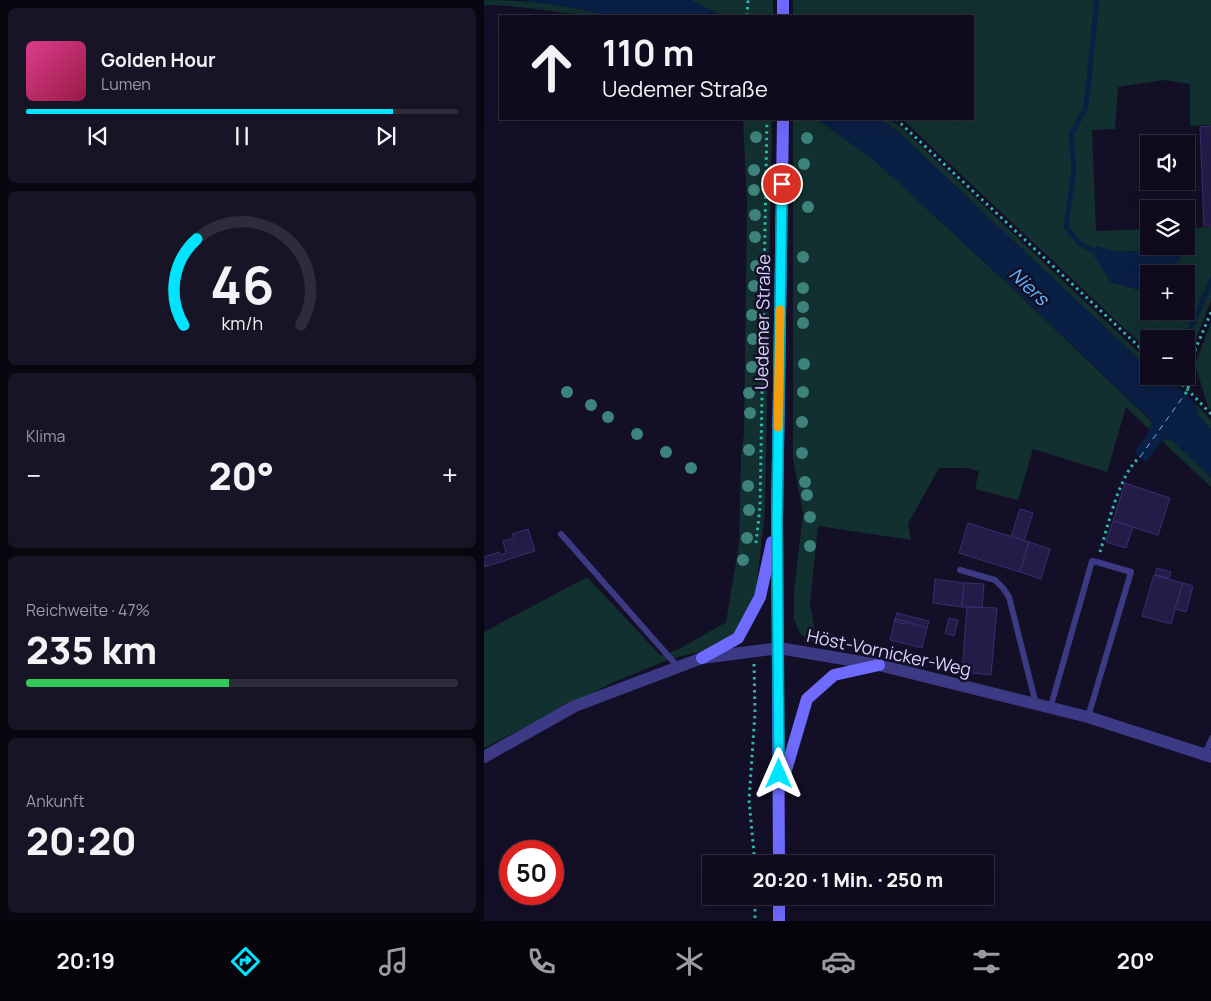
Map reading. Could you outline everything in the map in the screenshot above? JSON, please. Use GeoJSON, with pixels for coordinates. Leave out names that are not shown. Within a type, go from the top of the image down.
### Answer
{"type":"FeatureCollection","features":[{"type":"Feature","properties":{"kind":"main road"},"geometry":{"type":"LineString","coordinates":[[783,0],[783,15]]}},
{"type":"Feature","properties":{"kind":"main road","name":"Uedemer Straße"},"geometry":{"type":"LineString","coordinates":[[777,520],[783,122]]}},
{"type":"Feature","properties":{"kind":"main road"},"geometry":{"type":"LineString","coordinates":[[777,520],[779,855]]}},
{"type":"Feature","properties":{"kind":"main road"},"geometry":{"type":"LineString","coordinates":[[702,658],[738,638],[760,597],[777,520]]}},
{"type":"Feature","properties":{"kind":"main road"},"geometry":{"type":"LineString","coordinates":[[779,792],[807,699],[834,675],[879,665]]}},
{"type":"Feature","properties":{"kind":"main road"},"geometry":{"type":"LineString","coordinates":[[779,905],[779,921]]}},
{"type":"Feature","properties":{"kind":"street","name":"Höst-Vornicker-Weg"},"geometry":{"type":"LineString","coordinates":[[484,757],[575,706],[702,658],[779,648],[879,665],[1088,718],[1208,756]]}},
{"type":"Feature","properties":{"kind":"lane"},"geometry":{"type":"LineString","coordinates":[[561,534],[678,667]]}},
{"type":"Feature","properties":{"kind":"lane"},"geometry":{"type":"LineString","coordinates":[[1050,709],[1092,561],[1097,562],[1131,572],[1088,718]]}},
{"type":"Feature","properties":{"kind":"lane"},"geometry":{"type":"LineString","coordinates":[[960,570],[995,580],[1009,597],[1037,706]]}},
{"type":"Feature","properties":{"kind":"lane"},"geometry":{"type":"LineString","coordinates":[[1208,756],[1211,738]]}},
{"type":"Feature","properties":{"kind":"path"},"geometry":{"type":"LineString","coordinates":[[747,15],[748,0]]}},
{"type":"Feature","properties":{"kind":"path"},"geometry":{"type":"LineString","coordinates":[[897,120],[1140,348]]}},
{"type":"Feature","properties":{"kind":"path"},"geometry":{"type":"LineString","coordinates":[[755,552],[760,507],[767,121]]}},
{"type":"Feature","properties":{"kind":"path"},"geometry":{"type":"LineString","coordinates":[[1185,394],[1188,390],[1190,362],[1211,310]]}},
{"type":"Feature","properties":{"kind":"path"},"geometry":{"type":"LineString","coordinates":[[1182,385],[1211,415]]}},
{"type":"Feature","properties":{"kind":"path"},"geometry":{"type":"LineString","coordinates":[[1097,562],[1119,490],[1135,461],[1140,457]]}},
{"type":"Feature","properties":{"kind":"path"},"geometry":{"type":"LineString","coordinates":[[754,650],[755,713],[749,800],[754,855]]}},
{"type":"Feature","properties":{"kind":"path"},"geometry":{"type":"LineString","coordinates":[[755,905],[755,921]]}},
{"type":"Feature","properties":{"kind":"green space"},"geometry":{"type":"Polygon","coordinates":[[[484,0],[515,1],[578,8],[604,15],[584,15],[500,5],[484,5],[484,0]]]}},
{"type":"Feature","properties":{"kind":"green space"},"geometry":{"type":"Polygon","coordinates":[[[690,0],[773,0],[773,15],[721,15],[690,0]]]}},
{"type":"Feature","properties":{"kind":"green space"},"geometry":{"type":"Polygon","coordinates":[[[793,0],[1211,0],[1211,125],[1190,126],[1190,84],[1164,80],[1118,87],[1115,129],[1092,130],[1096,231],[1140,229],[1140,251],[1118,252],[1096,246],[1094,255],[1111,282],[1140,290],[1140,320],[1195,320],[1195,265],[1174,265],[1182,255],[1195,255],[1195,228],[1211,227],[1211,301],[1195,341],[1195,330],[1140,330],[1140,343],[903,120],[974,120],[974,15],[793,15],[793,0]]]}},
{"type":"Feature","properties":{"kind":"green space"},"geometry":{"type":"Polygon","coordinates":[[[743,120],[772,120],[765,510],[756,591],[744,622],[727,641],[714,648],[670,659],[614,682],[484,748],[484,632],[587,577],[661,656],[681,648],[726,622],[739,544],[741,455],[744,434],[747,203],[743,120]]]}},
{"type":"Feature","properties":{"kind":"green space"},"geometry":{"type":"Polygon","coordinates":[[[793,120],[818,120],[873,159],[1008,284],[1152,422],[1150,430],[1126,407],[1107,472],[1033,449],[1018,500],[975,489],[979,471],[967,468],[939,468],[908,524],[911,540],[818,526],[810,603],[817,644],[801,635],[794,620],[794,591],[803,513],[793,459],[793,120]]]}},
{"type":"Feature","properties":{"kind":"green space"},"geometry":{"type":"Polygon","coordinates":[[[880,120],[890,120],[901,127],[1140,353],[1140,360],[897,131],[880,120]]]}},
{"type":"Feature","properties":{"kind":"green space"},"geometry":{"type":"Polygon","coordinates":[[[1211,323],[1211,410],[1208,407],[1195,364],[1211,323]]]}},
{"type":"Feature","properties":{"kind":"green space"},"geometry":{"type":"Polygon","coordinates":[[[1195,403],[1211,420],[1211,429],[1198,415],[1195,403]]]}},
{"type":"Feature","properties":{"kind":"green space"},"geometry":{"type":"Polygon","coordinates":[[[1169,438],[1211,477],[1211,487],[1162,441],[1169,438]]]}},
{"type":"Feature","properties":{"kind":"water"},"geometry":{"type":"Polygon","coordinates":[[[521,0],[690,0],[721,15],[604,15],[586,10],[521,0]]]}},
{"type":"Feature","properties":{"kind":"water","name":"Niers"},"geometry":{"type":"Polygon","coordinates":[[[818,120],[880,120],[897,131],[1140,360],[1140,385],[1176,385],[1195,403],[1198,415],[1211,429],[1211,477],[1169,438],[1162,441],[1146,462],[1134,453],[1150,430],[1152,421],[873,159],[818,120]]]}},
{"type":"Feature","properties":{"kind":"water"},"geometry":{"type":"Polygon","coordinates":[[[1096,246],[1118,252],[1140,251],[1140,255],[1182,255],[1174,265],[1140,265],[1139,290],[1111,282],[1094,256],[1096,246]]]}},
{"type":"Feature","properties":{"kind":"building"},"geometry":{"type":"Polygon","coordinates":[[[1212,126],[1212,226],[1204,226],[1200,127],[1212,126]]]}},
{"type":"Feature","properties":{"kind":"building"},"geometry":{"type":"Polygon","coordinates":[[[1125,483],[1170,498],[1158,535],[1113,521],[1125,483]]]}},
{"type":"Feature","properties":{"kind":"building"},"geometry":{"type":"Polygon","coordinates":[[[1020,509],[1033,513],[1024,541],[1011,537],[1020,509]]]}},
{"type":"Feature","properties":{"kind":"building"},"geometry":{"type":"Polygon","coordinates":[[[1113,521],[1133,527],[1126,548],[1106,542],[1113,521]]]}},
{"type":"Feature","properties":{"kind":"building"},"geometry":{"type":"Polygon","coordinates":[[[968,523],[1029,542],[1020,572],[959,553],[968,523]]]}},
{"type":"Feature","properties":{"kind":"building"},"geometry":{"type":"Polygon","coordinates":[[[528,529],[535,551],[484,567],[484,557],[499,552],[500,555],[506,553],[503,541],[514,538],[512,534],[528,529]]]}},
{"type":"Feature","properties":{"kind":"building"},"geometry":{"type":"Polygon","coordinates":[[[1029,542],[1050,549],[1041,579],[1020,572],[1029,542]]]}},
{"type":"Feature","properties":{"kind":"building"},"geometry":{"type":"Polygon","coordinates":[[[1157,568],[1171,572],[1169,578],[1155,575],[1157,568]]]}},
{"type":"Feature","properties":{"kind":"building"},"geometry":{"type":"Polygon","coordinates":[[[1154,575],[1183,583],[1171,624],[1142,616],[1154,575]]]}},
{"type":"Feature","properties":{"kind":"building"},"geometry":{"type":"Polygon","coordinates":[[[935,579],[964,583],[962,607],[933,603],[935,579]]]}},
{"type":"Feature","properties":{"kind":"building"},"geometry":{"type":"Polygon","coordinates":[[[964,583],[984,584],[982,607],[962,607],[964,583]]]}},
{"type":"Feature","properties":{"kind":"building"},"geometry":{"type":"Polygon","coordinates":[[[1183,583],[1193,586],[1186,612],[1175,609],[1183,583]]]}},
{"type":"Feature","properties":{"kind":"building"},"geometry":{"type":"Polygon","coordinates":[[[967,607],[997,608],[991,675],[962,672],[967,607]]]}},
{"type":"Feature","properties":{"kind":"building"},"geometry":{"type":"Polygon","coordinates":[[[897,613],[929,621],[927,628],[895,619],[897,613]]]}},
{"type":"Feature","properties":{"kind":"building"},"geometry":{"type":"Polygon","coordinates":[[[949,618],[958,620],[954,636],[945,633],[949,618]]]}},
{"type":"Feature","properties":{"kind":"building"},"geometry":{"type":"Polygon","coordinates":[[[895,619],[896,622],[906,624],[907,622],[927,628],[922,648],[890,640],[895,619]]]}},
{"type":"Feature","properties":{"kind":"building"},"geometry":{"type":"Polygon","coordinates":[[[896,619],[907,622],[906,624],[896,622],[896,619]]]}},
{"type":"Feature","properties":{"kind":"waterway"},"geometry":{"type":"LineString","coordinates":[[1097,0],[1086,107],[1071,135],[1074,168],[1066,227],[1080,244],[1100,254]]}},
{"type":"Feature","properties":{"kind":"waterway"},"geometry":{"type":"LineString","coordinates":[[1190,330],[1212,279]]}},
{"type":"Feature","properties":{"kind":"ferry route"},"geometry":{"type":"LineString","coordinates":[[1140,457],[1185,394]]}},
{"type":"Feature","properties":{"kind":"slow traffic"},"geometry":{"type":"LineString","coordinates":[[778,427],[780,310]]}},
{"type":"Feature","properties":{"kind":"route"},"geometry":{"type":"LineString","coordinates":[[779,774],[777,520],[782,184]]}}]}
